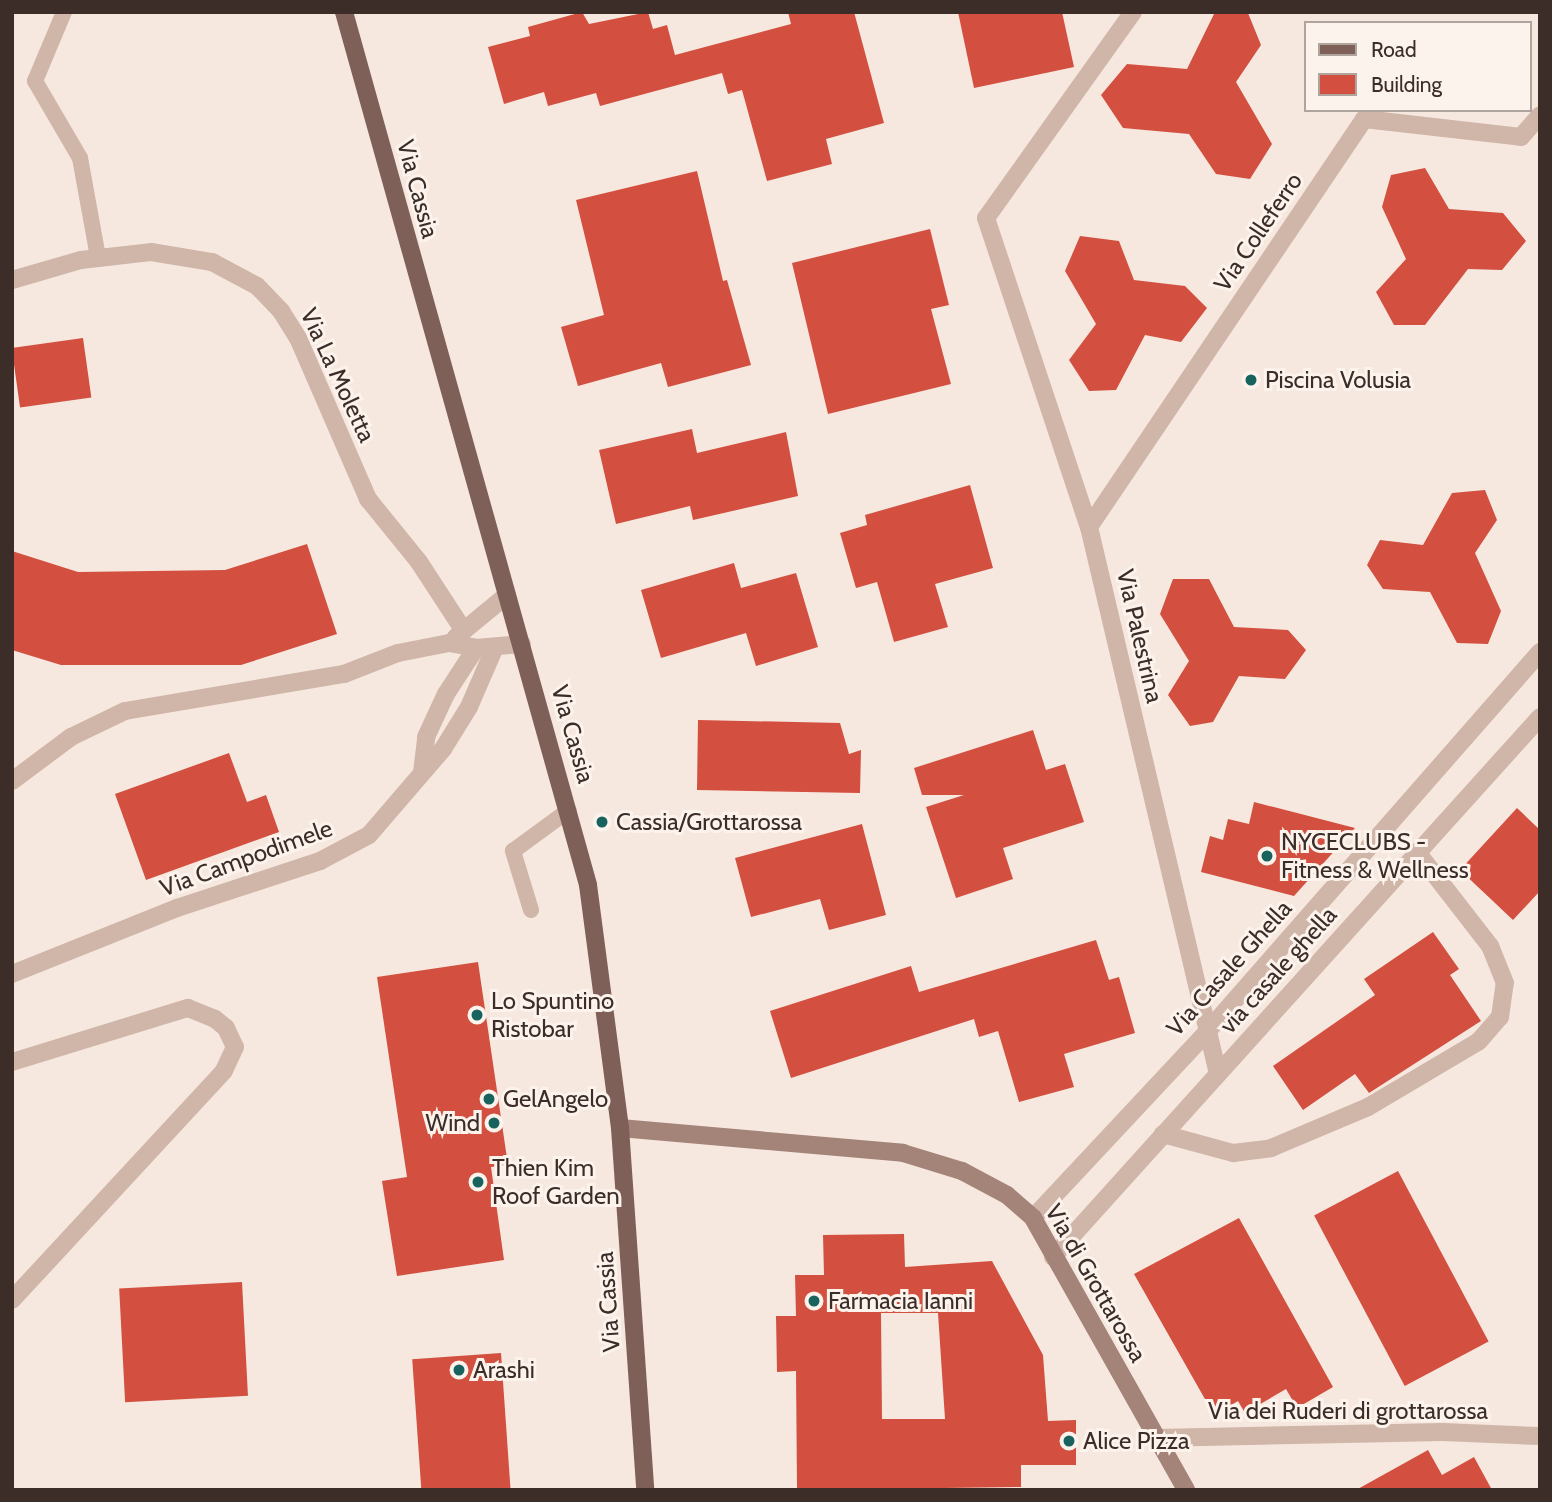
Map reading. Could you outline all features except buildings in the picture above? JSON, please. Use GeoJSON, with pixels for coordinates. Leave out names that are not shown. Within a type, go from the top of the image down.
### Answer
{"type":"FeatureCollection","features":[{"type":"Feature","properties":{"kind":"main road","name":"Via Cassia"},"geometry":{"type":"LineString","coordinates":[[344,12],[569,810],[593,916],[621,1128],[645,1490]]}},
{"type":"Feature","properties":{"kind":"street","name":"Via Palestrina"},"geometry":{"type":"LineString","coordinates":[[1133,12],[986,218],[1089,527],[1206,1033],[1218,1073]]}},
{"type":"Feature","properties":{"kind":"street","name":"Via Colleferro"},"geometry":{"type":"LineString","coordinates":[[1089,527],[1364,119],[1521,137],[1540,115]]}},
{"type":"Feature","properties":{"kind":"street","name":"Via La Moletta"},"geometry":{"type":"LineString","coordinates":[[12,280],[98,257],[151,253],[193,258],[229,268],[270,298],[290,323],[311,364],[368,499],[419,562],[464,631]]}},
{"type":"Feature","properties":{"kind":"street"},"geometry":{"type":"LineString","coordinates":[[449,643],[507,595]]}},
{"type":"Feature","properties":{"kind":"street"},"geometry":{"type":"LineString","coordinates":[[12,781],[71,737],[125,711],[344,674],[398,653],[449,643],[476,648],[522,644]]}},
{"type":"Feature","properties":{"kind":"street","name":"Via Campodimele"},"geometry":{"type":"LineString","coordinates":[[12,974],[177,908],[336,854],[369,835],[461,722],[495,647]]}},
{"type":"Feature","properties":{"kind":"street"},"geometry":{"type":"LineString","coordinates":[[422,772],[426,737],[446,694],[476,648]]}},
{"type":"Feature","properties":{"kind":"street","name":"Via Casale Ghella"},"geometry":{"type":"LineString","coordinates":[[1033,1218],[1206,1033],[1540,652]]}},
{"type":"Feature","properties":{"kind":"street","name":"via casale ghella"},"geometry":{"type":"LineString","coordinates":[[1053,1257],[1540,717]]}},
{"type":"Feature","properties":{"kind":"street"},"geometry":{"type":"LineString","coordinates":[[1163,1134],[1233,1153],[1271,1148],[1368,1107],[1479,1041],[1500,1017],[1505,983],[1490,946],[1417,852]]}},
{"type":"Feature","properties":{"kind":"street"},"geometry":{"type":"LineString","coordinates":[[12,1062],[188,1008],[215,1019],[235,1047],[224,1071],[12,1300]]}},
{"type":"Feature","properties":{"kind":"street","name":"Via di Grottarossa"},"geometry":{"type":"LineString","coordinates":[[621,1128],[903,1153],[980,1179],[1021,1205],[1033,1218],[1186,1490]]}},
{"type":"Feature","properties":{"kind":"street","name":"Via dei Ruderi di grottarossa"},"geometry":{"type":"LineString","coordinates":[[1156,1437],[1443,1432],[1540,1436]]}},
{"type":"Feature","properties":{"kind":"lane"},"geometry":{"type":"LineString","coordinates":[[64,12],[35,81],[80,158],[98,257]]}},
{"type":"Feature","properties":{"kind":"lane"},"geometry":{"type":"LineString","coordinates":[[531,909],[513,851],[569,810]]}},
{"type":"Feature","properties":{"kind":"place","name":"Piscina Volusia"},"geometry":{"type":"Point","coordinates":[1251,380]}},
{"type":"Feature","properties":{"kind":"place","name":"Cassia/Grottarossa"},"geometry":{"type":"Point","coordinates":[602,822]}},
{"type":"Feature","properties":{"kind":"place","name":"NYCECLUBS - Fitness & Wellness"},"geometry":{"type":"Point","coordinates":[1267,856]}},
{"type":"Feature","properties":{"kind":"place","name":"Lo Spuntino Ristobar"},"geometry":{"type":"Point","coordinates":[477,1015]}},
{"type":"Feature","properties":{"kind":"place","name":"GelAngelo"},"geometry":{"type":"Point","coordinates":[489,1099]}},
{"type":"Feature","properties":{"kind":"place","name":"Wind"},"geometry":{"type":"Point","coordinates":[494,1123]}},
{"type":"Feature","properties":{"kind":"place","name":"Thien Kim Roof Garden"},"geometry":{"type":"Point","coordinates":[478,1182]}},
{"type":"Feature","properties":{"kind":"place","name":"Farmacia Ianni"},"geometry":{"type":"Point","coordinates":[814,1301]}},
{"type":"Feature","properties":{"kind":"place","name":"Arashi"},"geometry":{"type":"Point","coordinates":[459,1370]}},
{"type":"Feature","properties":{"kind":"place","name":"Alice Pizza"},"geometry":{"type":"Point","coordinates":[1069,1441]}}]}
